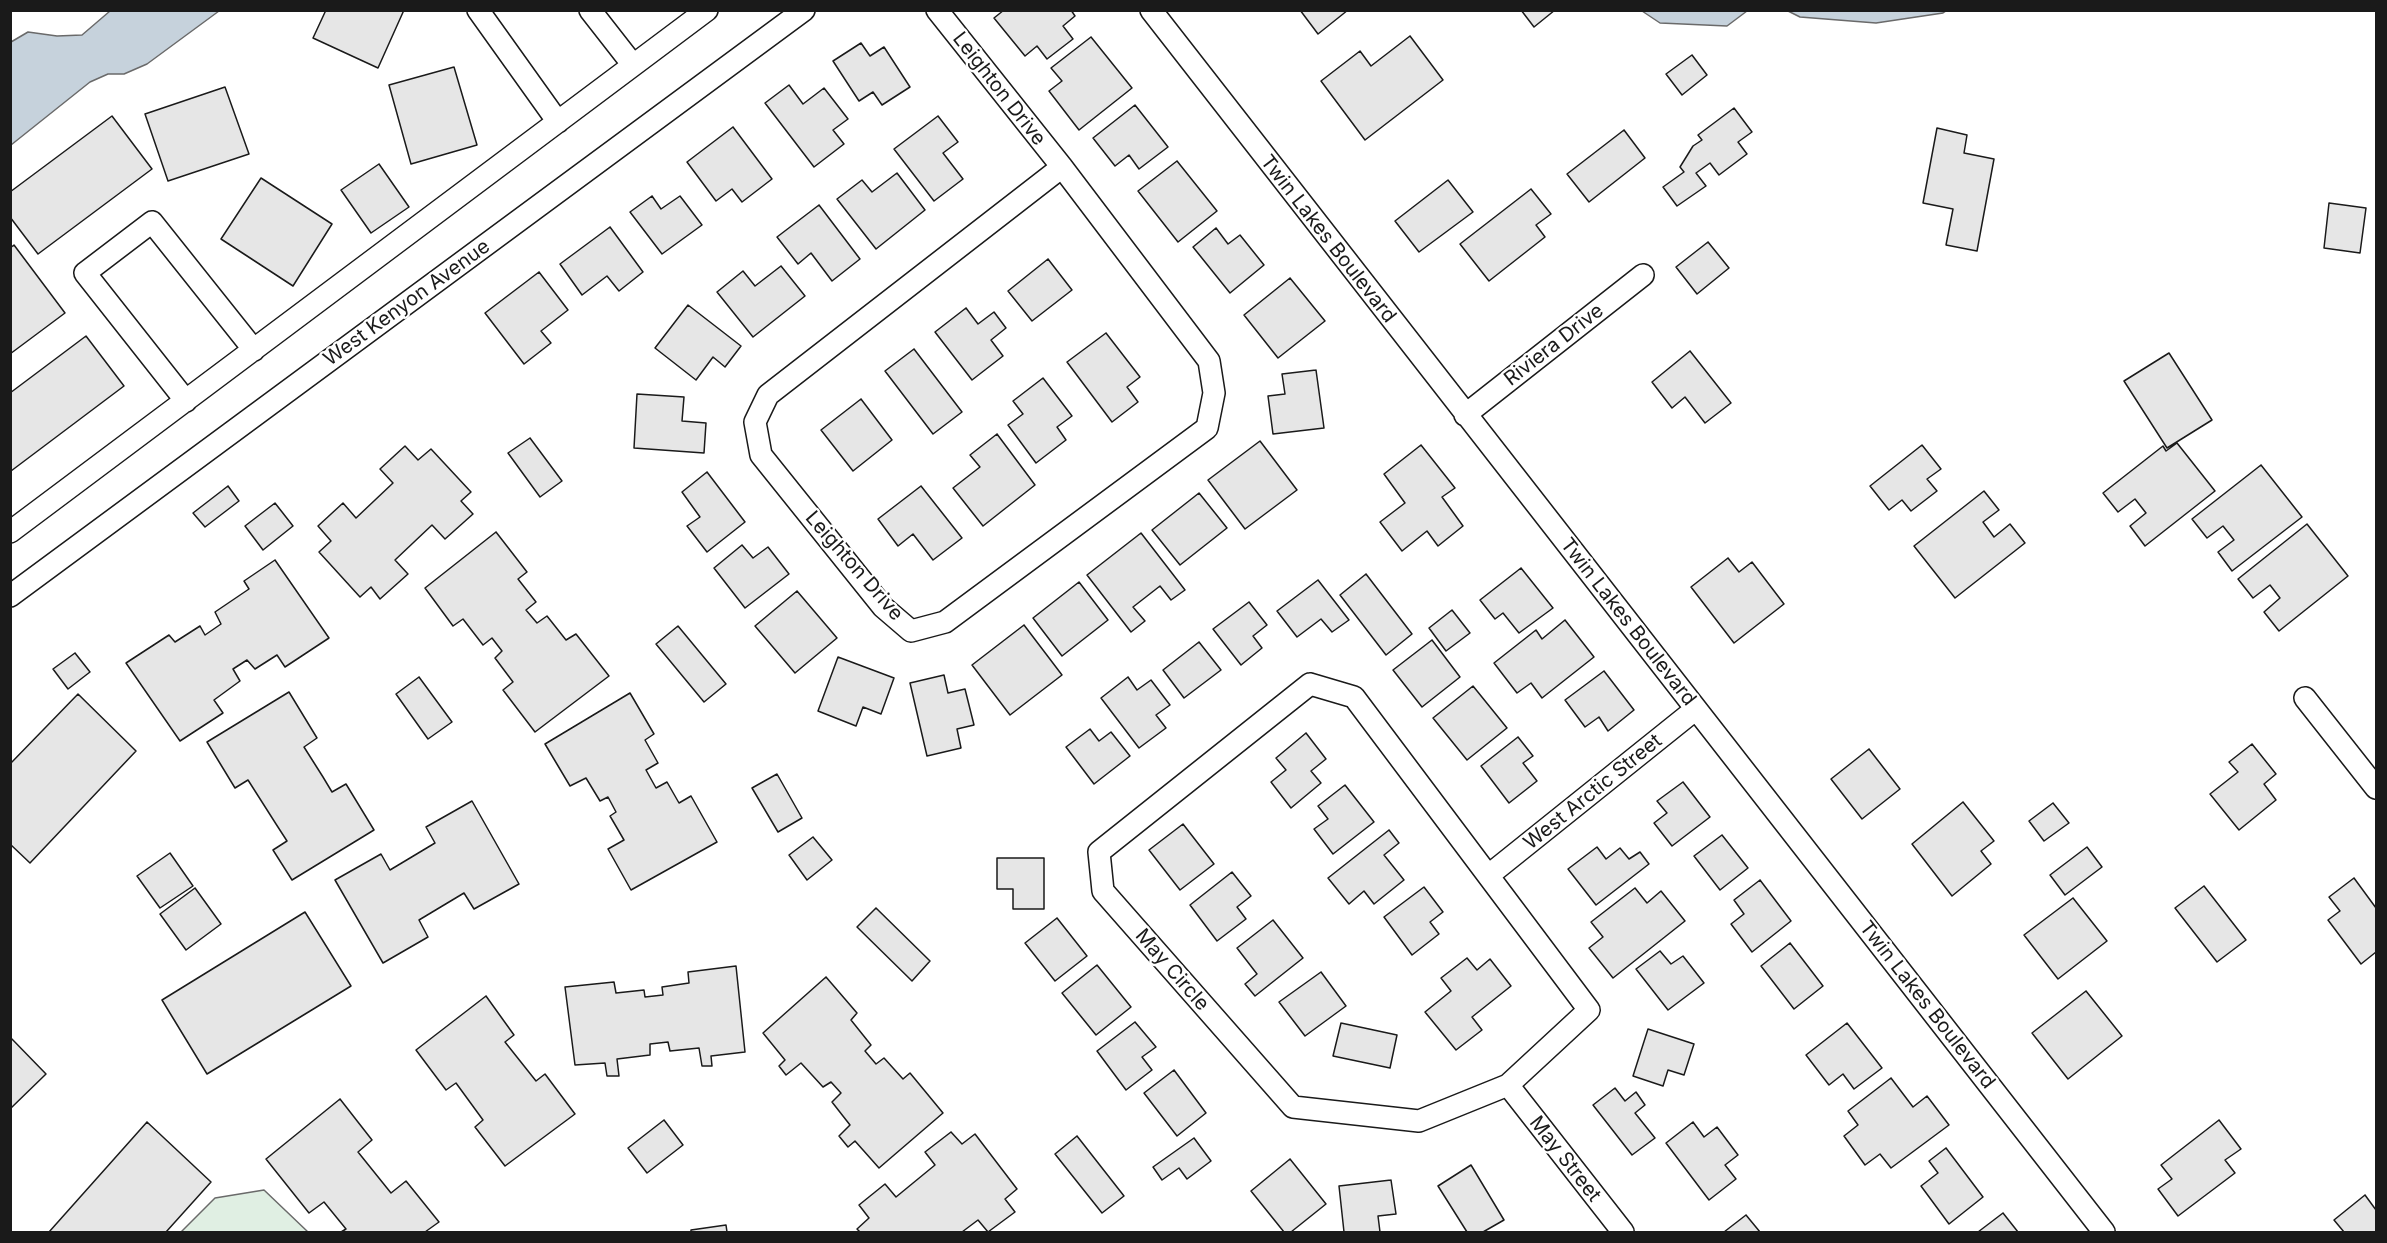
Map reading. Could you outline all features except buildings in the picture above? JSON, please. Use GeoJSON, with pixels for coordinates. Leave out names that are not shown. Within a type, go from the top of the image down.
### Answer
{"type":"FeatureCollection","features":[{"type":"Feature","properties":{"kind":"street"},"geometry":{"type":"LineString","coordinates":[[478,10],[558,122]]}},
{"type":"Feature","properties":{"kind":"street"},"geometry":{"type":"LineString","coordinates":[[590,10],[633,65]]}},
{"type":"Feature","properties":{"kind":"street"},"geometry":{"type":"LineString","coordinates":[[10,532],[707,10]]}},
{"type":"Feature","properties":{"kind":"street","name":"West Kenyon Avenue"},"geometry":{"type":"LineString","coordinates":[[10,596],[804,10]]}},
{"type":"Feature","properties":{"kind":"street","name":"Leighton Drive"},"geometry":{"type":"LineString","coordinates":[[937,10],[1062,167],[1209,361],[1214,393],[1207,428],[945,622],[911,631],[883,607],[762,456],[755,422],[768,395],[1062,167]]}},
{"type":"Feature","properties":{"kind":"street","name":"Twin Lakes Boulevard"},"geometry":{"type":"LineString","coordinates":[[1151,10],[2104,1233]]}},
{"type":"Feature","properties":{"kind":"street"},"geometry":{"type":"LineString","coordinates":[[186,401],[86,273],[152,222],[254,350]]}},
{"type":"Feature","properties":{"kind":"street","name":"Riviera Drive"},"geometry":{"type":"LineString","coordinates":[[1465,415],[1643,275]]}},
{"type":"Feature","properties":{"kind":"street","name":"May Circle"},"geometry":{"type":"LineString","coordinates":[[1310,684],[1354,697],[1490,875],[1590,1010],[1508,1085],[1419,1121],[1293,1107],[1103,891],[1099,852],[1310,684]]}},
{"type":"Feature","properties":{"kind":"street"},"geometry":{"type":"LineString","coordinates":[[2305,698],[2376,788]]}},
{"type":"Feature","properties":{"kind":"street","name":"West Arctic Street"},"geometry":{"type":"LineString","coordinates":[[1490,875],[1696,709]]}},
{"type":"Feature","properties":{"kind":"street","name":"May Street"},"geometry":{"type":"LineString","coordinates":[[1508,1085],[1623,1233]]}},
{"type":"Feature","properties":{"kind":"green space"},"geometry":{"type":"Polygon","coordinates":[[[264,1190],[308,1232],[181,1232],[215,1198],[264,1190]]]}},
{"type":"Feature","properties":{"kind":"shaded area"},"geometry":{"type":"Polygon","coordinates":[[[1946,10],[1943,13],[1876,23],[1800,17],[1788,11],[1946,10]]]}},
{"type":"Feature","properties":{"kind":"shaded area"},"geometry":{"type":"Polygon","coordinates":[[[110,11],[219,11],[147,64],[124,74],[108,74],[90,82],[11,145],[11,42],[28,32],[57,36],[82,35],[110,11]]]}},
{"type":"Feature","properties":{"kind":"shaded area"},"geometry":{"type":"Polygon","coordinates":[[[1642,11],[1747,11],[1727,26],[1660,23],[1642,11]]]}}]}
